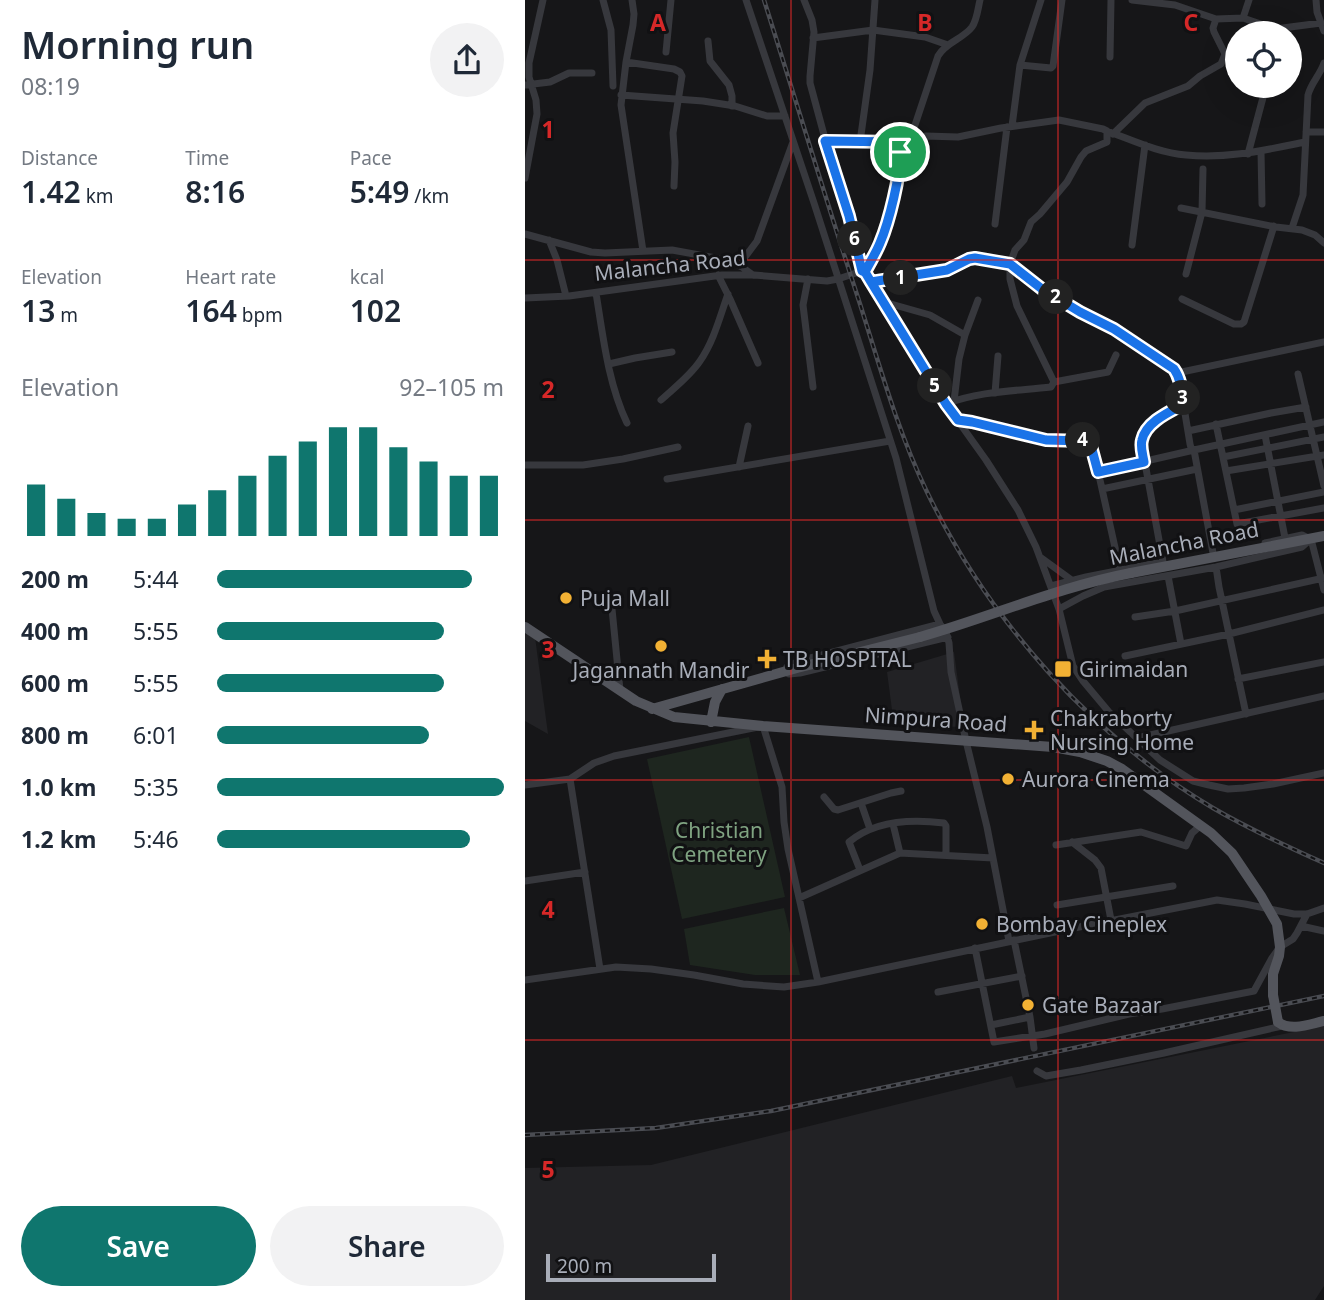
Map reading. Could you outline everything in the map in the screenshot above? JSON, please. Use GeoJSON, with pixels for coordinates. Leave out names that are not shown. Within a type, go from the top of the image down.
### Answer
{"type":"FeatureCollection","features":[{"type":"Feature","properties":{"kind":"main road","name":"Malancha Road"},"geometry":{"type":"LineString","coordinates":[[652,709],[953,628],[1080,584],[1125,572],[1324,536]]}},
{"type":"Feature","properties":{"kind":"main road","name":"Nimpura Road"},"geometry":{"type":"LineString","coordinates":[[525,627],[636,701],[674,717],[1053,747],[1080,752],[1115,765],[1200,826],[1232,853],[1269,909],[1277,924],[1280,947],[1273,974],[1273,995],[1280,1024]]}},
{"type":"Feature","properties":{"kind":"main road"},"geometry":{"type":"LineString","coordinates":[[711,722],[715,702],[722,689]]}},
{"type":"Feature","properties":{"kind":"main road"},"geometry":{"type":"LineString","coordinates":[[1280,1024],[1296,1027],[1324,1021]]}},
{"type":"Feature","properties":{"kind":"street"},"geometry":{"type":"LineString","coordinates":[[525,178],[536,122],[536,100],[528,85],[529,63],[544,0]]}},
{"type":"Feature","properties":{"kind":"street"},"geometry":{"type":"LineString","coordinates":[[603,0],[611,30],[613,86]]}},
{"type":"Feature","properties":{"kind":"street"},"geometry":{"type":"LineString","coordinates":[[632,0],[634,14],[625,62],[621,105],[643,251]]}},
{"type":"Feature","properties":{"kind":"street"},"geometry":{"type":"LineString","coordinates":[[666,52],[671,0]]}},
{"type":"Feature","properties":{"kind":"street"},"geometry":{"type":"LineString","coordinates":[[746,0],[890,441],[934,611],[948,637],[951,672],[1011,941],[1022,976],[1034,1048]]}},
{"type":"Feature","properties":{"kind":"street"},"geometry":{"type":"LineString","coordinates":[[804,0],[812,20],[810,76],[825,141],[863,271],[1018,510],[1051,586],[1073,666],[1083,681],[1109,712],[1160,760],[1193,780],[1228,789],[1273,784],[1324,773]]}},
{"type":"Feature","properties":{"kind":"street"},"geometry":{"type":"LineString","coordinates":[[860,142],[870,70],[875,0]]}},
{"type":"Feature","properties":{"kind":"street"},"geometry":{"type":"LineString","coordinates":[[909,139],[938,56],[970,29],[980,0]]}},
{"type":"Feature","properties":{"kind":"street"},"geometry":{"type":"LineString","coordinates":[[995,225],[1020,65],[1041,0]]}},
{"type":"Feature","properties":{"kind":"street"},"geometry":{"type":"LineString","coordinates":[[1020,65],[1053,66],[1062,0]]}},
{"type":"Feature","properties":{"kind":"street"},"geometry":{"type":"LineString","coordinates":[[1110,57],[1111,0]]}},
{"type":"Feature","properties":{"kind":"street"},"geometry":{"type":"LineString","coordinates":[[1132,0],[1175,5],[1216,19],[1243,18],[1275,29],[1323,26],[1317,12],[1316,0]]}},
{"type":"Feature","properties":{"kind":"street"},"geometry":{"type":"LineString","coordinates":[[1243,18],[1249,0]]}},
{"type":"Feature","properties":{"kind":"street"},"geometry":{"type":"LineString","coordinates":[[1053,382],[1017,306],[1010,279],[1010,264],[1015,250],[1024,240],[1031,222],[1067,182],[1086,151],[1107,142],[1110,132],[1145,103],[1188,86],[1221,64],[1225,54],[1214,32],[1216,19]]}},
{"type":"Feature","properties":{"kind":"street"},"geometry":{"type":"LineString","coordinates":[[813,38],[873,30],[936,39],[948,45]]}},
{"type":"Feature","properties":{"kind":"street"},"geometry":{"type":"LineString","coordinates":[[708,41],[710,61],[729,85],[732,106]]}},
{"type":"Feature","properties":{"kind":"street"},"geometry":{"type":"LineString","coordinates":[[625,62],[674,69],[682,76],[673,133],[674,186]]}},
{"type":"Feature","properties":{"kind":"street"},"geometry":{"type":"LineString","coordinates":[[1291,228],[1303,195],[1309,91],[1324,63]]}},
{"type":"Feature","properties":{"kind":"street"},"geometry":{"type":"LineString","coordinates":[[528,85],[550,82],[569,73],[592,72]]}},
{"type":"Feature","properties":{"kind":"street"},"geometry":{"type":"LineString","coordinates":[[621,95],[703,101],[767,116],[785,116]]}},
{"type":"Feature","properties":{"kind":"street"},"geometry":{"type":"LineString","coordinates":[[1248,154],[1263,98]]}},
{"type":"Feature","properties":{"kind":"street"},"geometry":{"type":"LineString","coordinates":[[825,141],[899,142],[926,136],[958,137],[1059,120],[1103,129],[1145,145],[1185,155],[1234,156],[1305,142]]}},
{"type":"Feature","properties":{"kind":"street"},"geometry":{"type":"LineString","coordinates":[[1306,132],[1324,132]]}},
{"type":"Feature","properties":{"kind":"street"},"geometry":{"type":"LineString","coordinates":[[739,265],[757,241],[793,142]]}},
{"type":"Feature","properties":{"kind":"street"},"geometry":{"type":"LineString","coordinates":[[863,271],[878,248],[884,231],[899,175],[899,142]]}},
{"type":"Feature","properties":{"kind":"street"},"geometry":{"type":"LineString","coordinates":[[1132,245],[1145,145]]}},
{"type":"Feature","properties":{"kind":"street"},"geometry":{"type":"LineString","coordinates":[[1261,151],[1262,204]]}},
{"type":"Feature","properties":{"kind":"street"},"geometry":{"type":"LineString","coordinates":[[1186,274],[1202,212],[1203,169]]}},
{"type":"Feature","properties":{"kind":"street"},"geometry":{"type":"LineString","coordinates":[[1181,208],[1309,231],[1324,243]]}},
{"type":"Feature","properties":{"kind":"street"},"geometry":{"type":"LineString","coordinates":[[1182,299],[1234,324],[1244,322],[1273,226]]}},
{"type":"Feature","properties":{"kind":"street"},"geometry":{"type":"LineString","coordinates":[[525,234],[591,252],[672,250],[727,260],[754,275]]}},
{"type":"Feature","properties":{"kind":"street"},"geometry":{"type":"LineString","coordinates":[[549,240],[566,296]]}},
{"type":"Feature","properties":{"kind":"street"},"geometry":{"type":"LineString","coordinates":[[871,282],[947,270],[975,258],[1010,264],[1042,289],[1114,329],[1177,373],[1213,553]]}},
{"type":"Feature","properties":{"kind":"street","name":"Malancha Road"},"geometry":{"type":"LineString","coordinates":[[525,298],[596,293],[718,275],[827,281],[863,271]]}},
{"type":"Feature","properties":{"kind":"street"},"geometry":{"type":"LineString","coordinates":[[718,275],[758,363]]}},
{"type":"Feature","properties":{"kind":"street"},"geometry":{"type":"LineString","coordinates":[[808,279],[803,305],[813,387]]}},
{"type":"Feature","properties":{"kind":"street"},"geometry":{"type":"LineString","coordinates":[[596,293],[615,396],[627,423]]}},
{"type":"Feature","properties":{"kind":"street"},"geometry":{"type":"LineString","coordinates":[[661,400],[701,361],[728,294]]}},
{"type":"Feature","properties":{"kind":"street"},"geometry":{"type":"LineString","coordinates":[[950,402],[965,335],[978,300]]}},
{"type":"Feature","properties":{"kind":"street"},"geometry":{"type":"LineString","coordinates":[[883,302],[930,315],[965,335]]}},
{"type":"Feature","properties":{"kind":"street"},"geometry":{"type":"LineString","coordinates":[[1177,373],[1324,342]]}},
{"type":"Feature","properties":{"kind":"street"},"geometry":{"type":"LineString","coordinates":[[609,364],[672,352]]}},
{"type":"Feature","properties":{"kind":"street"},"geometry":{"type":"LineString","coordinates":[[995,393],[998,355]]}},
{"type":"Feature","properties":{"kind":"street"},"geometry":{"type":"LineString","coordinates":[[1053,382],[1104,374],[1111,370],[1116,355]]}},
{"type":"Feature","properties":{"kind":"street"},"geometry":{"type":"LineString","coordinates":[[1298,374],[1313,439],[1321,455],[1324,486]]}},
{"type":"Feature","properties":{"kind":"street"},"geometry":{"type":"LineString","coordinates":[[950,402],[995,393],[1051,387],[1053,382]]}},
{"type":"Feature","properties":{"kind":"street"},"geometry":{"type":"LineString","coordinates":[[1163,562],[1141,441],[1152,424],[1184,404]]}},
{"type":"Feature","properties":{"kind":"street"},"geometry":{"type":"LineString","coordinates":[[1188,431],[1306,407]]}},
{"type":"Feature","properties":{"kind":"street"},"geometry":{"type":"LineString","coordinates":[[958,420],[1046,440],[1086,441],[1091,446],[1125,572]]}},
{"type":"Feature","properties":{"kind":"street"},"geometry":{"type":"LineString","coordinates":[[1098,472],[1324,422]]}},
{"type":"Feature","properties":{"kind":"street"},"geometry":{"type":"LineString","coordinates":[[1216,424],[1237,524],[1324,508]]}},
{"type":"Feature","properties":{"kind":"street"},"geometry":{"type":"LineString","coordinates":[[739,467],[748,426]]}},
{"type":"Feature","properties":{"kind":"street"},"geometry":{"type":"LineString","coordinates":[[1265,435],[1285,538]]}},
{"type":"Feature","properties":{"kind":"street"},"geometry":{"type":"LineString","coordinates":[[1223,457],[1324,437]]}},
{"type":"Feature","properties":{"kind":"street"},"geometry":{"type":"LineString","coordinates":[[667,479],[890,441]]}},
{"type":"Feature","properties":{"kind":"street"},"geometry":{"type":"LineString","coordinates":[[525,465],[583,464],[623,459],[678,447]]}},
{"type":"Feature","properties":{"kind":"street"},"geometry":{"type":"LineString","coordinates":[[1226,471],[1321,455]]}},
{"type":"Feature","properties":{"kind":"street"},"geometry":{"type":"LineString","coordinates":[[1102,489],[1197,469]]}},
{"type":"Feature","properties":{"kind":"street"},"geometry":{"type":"LineString","coordinates":[[1234,510],[1324,492]]}},
{"type":"Feature","properties":{"kind":"street"},"geometry":{"type":"LineString","coordinates":[[1051,586],[1302,535],[1311,539],[1324,590]]}},
{"type":"Feature","properties":{"kind":"street"},"geometry":{"type":"LineString","coordinates":[[1059,609],[1104,587],[1216,567],[1302,547],[1311,539]]}},
{"type":"Feature","properties":{"kind":"street"},"geometry":{"type":"LineString","coordinates":[[1039,556],[1073,581]]}},
{"type":"Feature","properties":{"kind":"street"},"geometry":{"type":"LineString","coordinates":[[1216,567],[1246,714]]}},
{"type":"Feature","properties":{"kind":"street"},"geometry":{"type":"LineString","coordinates":[[1168,576],[1181,644]]}},
{"type":"Feature","properties":{"kind":"street"},"geometry":{"type":"LineString","coordinates":[[1135,617],[1175,611],[1323,578]]}},
{"type":"Feature","properties":{"kind":"street"},"geometry":{"type":"LineString","coordinates":[[612,609],[620,690]]}},
{"type":"Feature","properties":{"kind":"street"},"geometry":{"type":"LineString","coordinates":[[1125,656],[1324,610]]}},
{"type":"Feature","properties":{"kind":"street"},"geometry":{"type":"LineString","coordinates":[[774,674],[799,661],[940,624]]}},
{"type":"Feature","properties":{"kind":"street"},"geometry":{"type":"LineString","coordinates":[[774,674],[800,673],[948,637]]}},
{"type":"Feature","properties":{"kind":"street"},"geometry":{"type":"LineString","coordinates":[[1238,679],[1324,662]]}},
{"type":"Feature","properties":{"kind":"street"},"geometry":{"type":"LineString","coordinates":[[1137,738],[1324,696]]}},
{"type":"Feature","properties":{"kind":"street"},"geometry":{"type":"LineString","coordinates":[[525,785],[570,779],[594,763],[614,756],[763,726],[782,787],[784,822],[818,982]]}},
{"type":"Feature","properties":{"kind":"street"},"geometry":{"type":"LineString","coordinates":[[570,779],[600,969]]}},
{"type":"Feature","properties":{"kind":"street"},"geometry":{"type":"LineString","coordinates":[[824,797],[838,810],[901,791]]}},
{"type":"Feature","properties":{"kind":"street"},"geometry":{"type":"LineString","coordinates":[[861,803],[870,829]]}},
{"type":"Feature","properties":{"kind":"street"},"geometry":{"type":"LineString","coordinates":[[860,870],[849,842],[870,829],[893,824],[920,821],[946,824],[946,855]]}},
{"type":"Feature","properties":{"kind":"street"},"geometry":{"type":"LineString","coordinates":[[893,824],[900,853]]}},
{"type":"Feature","properties":{"kind":"street"},"geometry":{"type":"LineString","coordinates":[[1056,845],[1141,832],[1186,846],[1192,833],[1200,826]]}},
{"type":"Feature","properties":{"kind":"street"},"geometry":{"type":"LineString","coordinates":[[1072,842],[1101,868],[1111,920]]}},
{"type":"Feature","properties":{"kind":"street"},"geometry":{"type":"LineString","coordinates":[[799,898],[900,853],[993,858]]}},
{"type":"Feature","properties":{"kind":"street"},"geometry":{"type":"LineString","coordinates":[[525,881],[585,872]]}},
{"type":"Feature","properties":{"kind":"street"},"geometry":{"type":"LineString","coordinates":[[1057,905],[1173,887]]}},
{"type":"Feature","properties":{"kind":"street"},"geometry":{"type":"LineString","coordinates":[[525,980],[616,967],[651,969],[743,984],[784,987],[1217,900],[1294,914],[1307,914],[1324,908]]}},
{"type":"Feature","properties":{"kind":"street"},"geometry":{"type":"LineString","coordinates":[[975,948],[994,1042],[1254,991],[1264,970],[1280,947],[1293,939],[1307,914]]}},
{"type":"Feature","properties":{"kind":"street"},"geometry":{"type":"LineString","coordinates":[[1301,926],[1324,931]]}},
{"type":"Feature","properties":{"kind":"street"},"geometry":{"type":"LineString","coordinates":[[938,992],[1022,976]]}},
{"type":"Feature","properties":{"kind":"street"},"geometry":{"type":"LineString","coordinates":[[991,1025],[1030,1017]]}},
{"type":"Feature","properties":{"kind":"street"},"geometry":{"type":"LineString","coordinates":[[1037,1071],[1046,1076],[1164,1054],[1280,1024]]}},
{"type":"Feature","properties":{"kind":"shaded area"},"geometry":{"type":"Polygon","coordinates":[[[525,631],[535,637],[548,734],[525,721],[525,631]]]}},
{"type":"Feature","properties":{"kind":"shaded area"},"geometry":{"type":"Polygon","coordinates":[[[954,652],[964,727],[894,725],[887,672],[954,652]]]}},
{"type":"Feature","properties":{"kind":"shaded area"},"geometry":{"type":"Polygon","coordinates":[[[1324,1026],[1324,1286],[1315,1300],[525,1300],[525,1168],[651,1165],[1012,1076],[1016,1088],[1324,1026]]]}},
{"type":"Feature","properties":{"kind":"green space","name":"Christian Cemetery"},"geometry":{"type":"Polygon","coordinates":[[[749,737],[785,897],[682,919],[647,759],[749,737]]]}},
{"type":"Feature","properties":{"kind":"green space"},"geometry":{"type":"Polygon","coordinates":[[[784,908],[800,975],[755,975],[690,965],[684,929],[784,908]]]}},
{"type":"Feature","properties":{"kind":"railway"},"geometry":{"type":"LineString","coordinates":[[764,0],[898,423],[927,492],[981,585],[1012,629],[1047,671],[1125,746],[1168,779],[1213,808],[1324,863]]}},
{"type":"Feature","properties":{"kind":"railway"},"geometry":{"type":"LineString","coordinates":[[525,1135],[656,1128],[771,1111],[1324,996]]}},
{"type":"Feature","properties":{"kind":"place","name":"Puja Mall"},"geometry":{"type":"Point","coordinates":[566,598]}},
{"type":"Feature","properties":{"kind":"place","name":"Jagannath Mandir"},"geometry":{"type":"Point","coordinates":[661,646]}},
{"type":"Feature","properties":{"kind":"place","name":"TB HOSPITAL"},"geometry":{"type":"Point","coordinates":[767,659]}},
{"type":"Feature","properties":{"kind":"place","name":"Girimaidan"},"geometry":{"type":"Point","coordinates":[1063,669]}},
{"type":"Feature","properties":{"kind":"place","name":"Chakraborty Nursing Home"},"geometry":{"type":"Point","coordinates":[1034,730]}},
{"type":"Feature","properties":{"kind":"place","name":"Aurora Cinema"},"geometry":{"type":"Point","coordinates":[1008,779]}},
{"type":"Feature","properties":{"kind":"place","name":"Bombay Cineplex"},"geometry":{"type":"Point","coordinates":[982,924]}},
{"type":"Feature","properties":{"kind":"place","name":"Gate Bazaar"},"geometry":{"type":"Point","coordinates":[1028,1005]}},
{"type":"Feature","properties":{"kind":"route"},"geometry":{"type":"LineString","coordinates":[[825,141],[899,142],[900,152],[899,175],[882,240],[865,272],[871,282],[947,270],[969,259],[986,259],[1010,264],[1042,289],[1114,329],[1174,369],[1180,383],[1184,404],[1163,415],[1144,435],[1141,441],[1144,462],[1098,472],[1094,453],[1086,441],[1039,439],[958,420],[862,271],[849,216],[825,141]]}}]}
